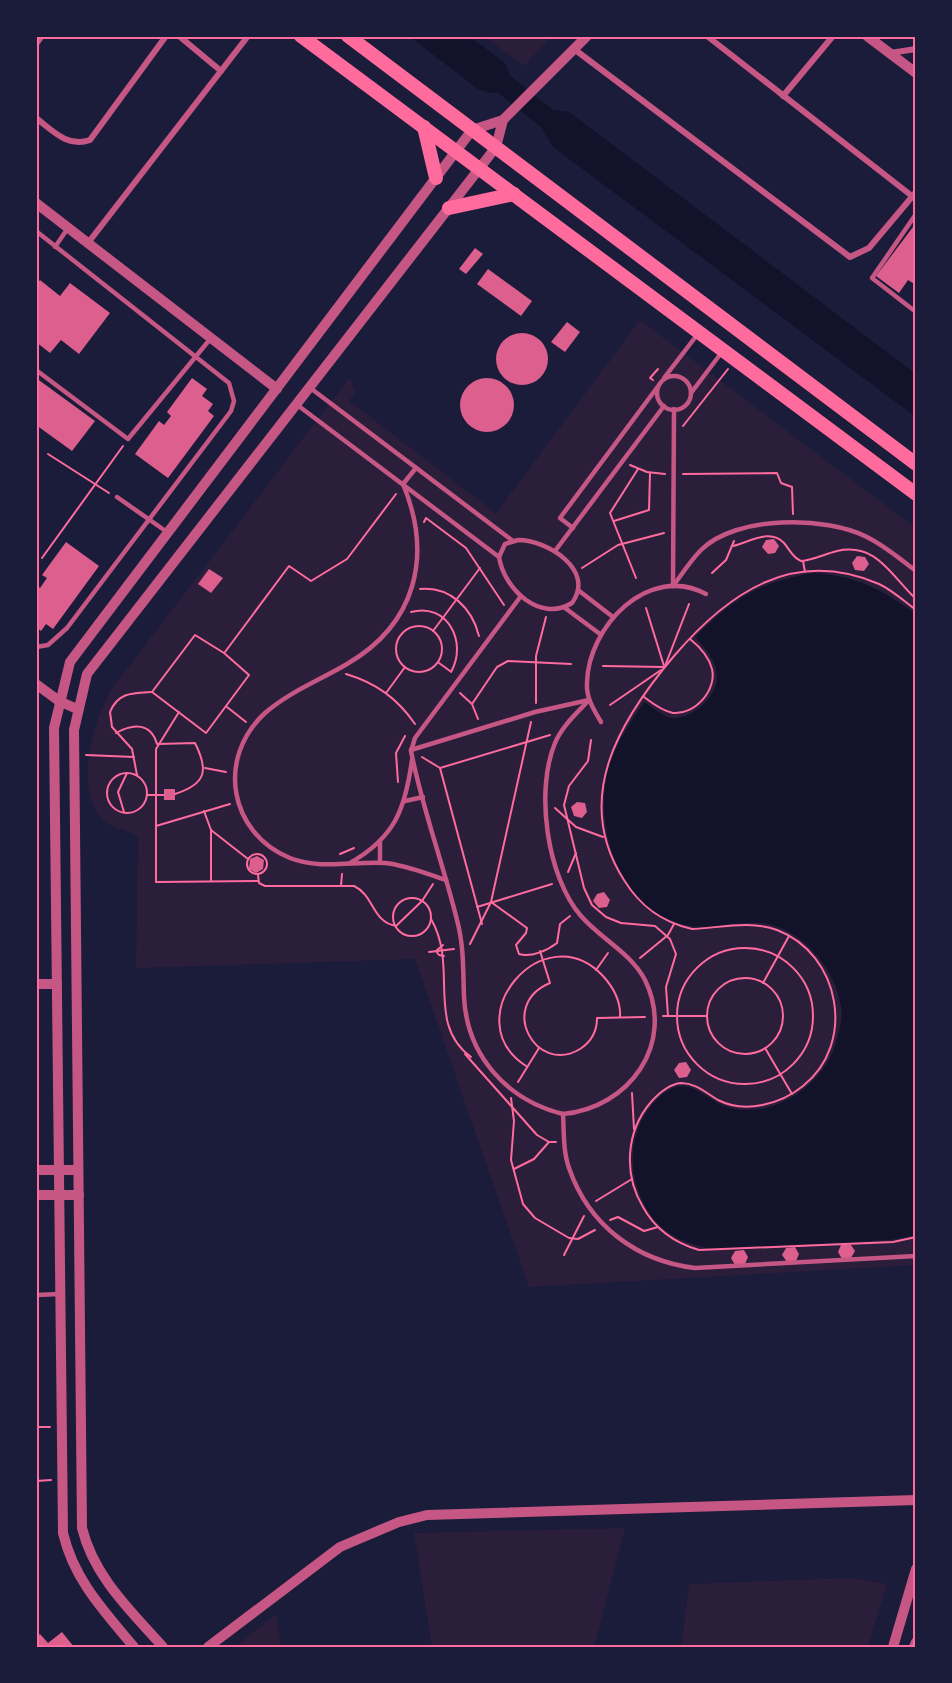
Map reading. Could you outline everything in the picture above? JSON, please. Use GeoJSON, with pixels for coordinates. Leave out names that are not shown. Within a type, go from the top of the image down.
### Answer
{"type":"FeatureCollection","features":[{"type":"Feature","properties":{"kind":"main road"},"geometry":{"type":"LineString","coordinates":[[301,36],[916,494]]}},
{"type":"Feature","properties":{"kind":"main road"},"geometry":{"type":"LineString","coordinates":[[348,36],[916,464]]}},
{"type":"Feature","properties":{"kind":"main road"},"geometry":{"type":"LineString","coordinates":[[423,127],[436,178]]}},
{"type":"Feature","properties":{"kind":"main road"},"geometry":{"type":"LineString","coordinates":[[448,208],[513,194]]}},
{"type":"Feature","properties":{"kind":"street"},"geometry":{"type":"LineString","coordinates":[[36,44],[42,36]]}},
{"type":"Feature","properties":{"kind":"street"},"geometry":{"type":"LineString","coordinates":[[36,118],[67,141],[78,144],[90,140],[166,36]]}},
{"type":"Feature","properties":{"kind":"street"},"geometry":{"type":"LineString","coordinates":[[179,36],[221,71]]}},
{"type":"Feature","properties":{"kind":"street"},"geometry":{"type":"LineString","coordinates":[[88,243],[248,36]]}},
{"type":"Feature","properties":{"kind":"street"},"geometry":{"type":"LineString","coordinates":[[163,1647],[104,1579],[91,1555],[82,1528],[74,755],[77,709],[87,674],[496,147],[505,119],[587,36]]}},
{"type":"Feature","properties":{"kind":"street"},"geometry":{"type":"LineString","coordinates":[[574,49],[850,257],[869,248],[914,194],[783,96],[708,36]]}},
{"type":"Feature","properties":{"kind":"street"},"geometry":{"type":"LineString","coordinates":[[783,96],[832,36]]}},
{"type":"Feature","properties":{"kind":"street"},"geometry":{"type":"LineString","coordinates":[[867,36],[916,73]]}},
{"type":"Feature","properties":{"kind":"street"},"geometry":{"type":"LineString","coordinates":[[890,53],[916,49]]}},
{"type":"Feature","properties":{"kind":"street"},"geometry":{"type":"LineString","coordinates":[[134,1647],[87,1590],[72,1561],[63,1533],[54,728],[59,701],[70,662],[472,130],[505,119]]}},
{"type":"Feature","properties":{"kind":"street"},"geometry":{"type":"LineString","coordinates":[[36,203],[277,388]]}},
{"type":"Feature","properties":{"kind":"street"},"geometry":{"type":"LineString","coordinates":[[36,684],[59,701],[77,709]]}},
{"type":"Feature","properties":{"kind":"street"},"geometry":{"type":"LineString","coordinates":[[36,984],[57,984]]}},
{"type":"Feature","properties":{"kind":"street"},"geometry":{"type":"LineString","coordinates":[[36,1170],[78,1170]]}},
{"type":"Feature","properties":{"kind":"street"},"geometry":{"type":"LineString","coordinates":[[36,1195],[78,1195]]}},
{"type":"Feature","properties":{"kind":"street"},"geometry":{"type":"LineString","coordinates":[[208,1647],[340,1547],[399,1522],[428,1515],[916,1500]]}},
{"type":"Feature","properties":{"kind":"street"},"geometry":{"type":"LineString","coordinates":[[893,1647],[916,1569]]}},
{"type":"Feature","properties":{"kind":"street"},"geometry":{"type":"LineString","coordinates":[[915,1647],[916,1642]]}},
{"type":"Feature","properties":{"kind":"lane"},"geometry":{"type":"LineString","coordinates":[[916,214],[872,278],[916,312]]}},
{"type":"Feature","properties":{"kind":"lane"},"geometry":{"type":"LineString","coordinates":[[55,247],[68,228]]}},
{"type":"Feature","properties":{"kind":"lane"},"geometry":{"type":"LineString","coordinates":[[36,231],[229,383],[234,401],[231,411],[67,628],[48,645],[36,647]]}},
{"type":"Feature","properties":{"kind":"lane"},"geometry":{"type":"LineString","coordinates":[[573,528],[560,518],[699,332]]}},
{"type":"Feature","properties":{"kind":"lane"},"geometry":{"type":"LineString","coordinates":[[36,370],[128,439],[211,338]]}},
{"type":"Feature","properties":{"kind":"lane"},"geometry":{"type":"LineString","coordinates":[[691,393],[689,385],[682,378],[672,376],[661,383],[658,396],[664,406],[674,410],[685,406],[691,393],[723,350]]}},
{"type":"Feature","properties":{"kind":"lane"},"geometry":{"type":"LineString","coordinates":[[309,387],[513,541]]}},
{"type":"Feature","properties":{"kind":"lane"},"geometry":{"type":"LineString","coordinates":[[297,404],[499,557],[505,578],[521,596],[549,609],[565,608],[572,603],[579,590]]}},
{"type":"Feature","properties":{"kind":"lane"},"geometry":{"type":"LineString","coordinates":[[555,551],[664,406]]}},
{"type":"Feature","properties":{"kind":"lane"},"geometry":{"type":"LineString","coordinates":[[673,586],[674,410]]}},
{"type":"Feature","properties":{"kind":"lane"},"geometry":{"type":"LineString","coordinates":[[403,484],[416,468]]}},
{"type":"Feature","properties":{"kind":"lane"},"geometry":{"type":"LineString","coordinates":[[403,484],[415,517],[418,539],[416,573],[409,597],[383,637],[366,652],[282,700],[253,727],[238,753],[234,774],[238,801],[250,826],[277,852],[311,864],[380,863],[446,880]]}},
{"type":"Feature","properties":{"kind":"lane"},"geometry":{"type":"LineString","coordinates":[[117,497],[167,533]]}},
{"type":"Feature","properties":{"kind":"lane"},"geometry":{"type":"LineString","coordinates":[[673,586],[702,548],[735,532],[759,525],[794,522],[829,524],[857,533],[886,549],[916,571]]}},
{"type":"Feature","properties":{"kind":"lane"},"geometry":{"type":"LineString","coordinates":[[499,557],[505,544],[513,541],[540,543],[555,551],[575,573],[579,590],[613,616]]}},
{"type":"Feature","properties":{"kind":"lane"},"geometry":{"type":"LineString","coordinates":[[601,722],[589,700],[586,684],[591,655],[600,634],[613,616],[642,595],[673,586],[695,588],[706,594]]}},
{"type":"Feature","properties":{"kind":"lane"},"geometry":{"type":"LineString","coordinates":[[521,596],[420,731],[411,750],[463,951],[466,1013],[487,1066],[513,1092],[541,1108],[563,1113],[580,1112],[597,1106],[614,1098],[627,1085],[645,1063],[652,1043],[654,1017],[648,988],[633,963],[578,912],[561,881],[550,841],[547,800],[549,765],[561,732],[589,700]]}},
{"type":"Feature","properties":{"kind":"lane"},"geometry":{"type":"LineString","coordinates":[[565,608],[600,634]]}},
{"type":"Feature","properties":{"kind":"lane"},"geometry":{"type":"LineString","coordinates":[[411,750],[535,712],[589,700]]}},
{"type":"Feature","properties":{"kind":"lane"},"geometry":{"type":"LineString","coordinates":[[345,864],[380,841],[395,824],[405,801],[412,758]]}},
{"type":"Feature","properties":{"kind":"lane"},"geometry":{"type":"LineString","coordinates":[[405,801],[423,797]]}},
{"type":"Feature","properties":{"kind":"lane"},"geometry":{"type":"LineString","coordinates":[[380,841],[380,863]]}},
{"type":"Feature","properties":{"kind":"lane"},"geometry":{"type":"LineString","coordinates":[[563,1113],[564,1142],[569,1167],[588,1205],[618,1240],[659,1261],[695,1268],[916,1256]]}},
{"type":"Feature","properties":{"kind":"lane"},"geometry":{"type":"LineString","coordinates":[[36,1295],[62,1294]]}},
{"type":"Feature","properties":{"kind":"path"},"geometry":{"type":"LineString","coordinates":[[674,438],[735,359]]}},
{"type":"Feature","properties":{"kind":"path"},"geometry":{"type":"LineString","coordinates":[[36,565],[128,439]]}},
{"type":"Feature","properties":{"kind":"path"},"geometry":{"type":"LineString","coordinates":[[48,454],[94,485],[117,497]]}},
{"type":"Feature","properties":{"kind":"path"},"geometry":{"type":"LineString","coordinates":[[623,460],[650,473],[777,473],[782,483],[792,487],[794,522]]}},
{"type":"Feature","properties":{"kind":"path"},"geometry":{"type":"LineString","coordinates":[[636,578],[610,513],[638,469]]}},
{"type":"Feature","properties":{"kind":"path"},"geometry":{"type":"LineString","coordinates":[[614,521],[650,510],[650,473]]}},
{"type":"Feature","properties":{"kind":"path"},"geometry":{"type":"LineString","coordinates":[[224,653],[290,566],[311,581],[339,565],[347,559],[403,484]]}},
{"type":"Feature","properties":{"kind":"path"},"geometry":{"type":"LineString","coordinates":[[424,526],[423,520],[426,518],[466,548],[502,600],[503,609]]}},
{"type":"Feature","properties":{"kind":"path"},"geometry":{"type":"LineString","coordinates":[[712,573],[726,560],[734,546],[735,532]]}},
{"type":"Feature","properties":{"kind":"path"},"geometry":{"type":"LineString","coordinates":[[575,573],[623,543],[649,535],[672,533]]}},
{"type":"Feature","properties":{"kind":"path"},"geometry":{"type":"LineString","coordinates":[[734,546],[764,536],[776,537],[797,559],[803,561],[849,549],[867,552],[892,570],[916,599]]}},
{"type":"Feature","properties":{"kind":"path"},"geometry":{"type":"LineString","coordinates":[[803,561],[805,572]]}},
{"type":"Feature","properties":{"kind":"path"},"geometry":{"type":"LineString","coordinates":[[433,631],[480,568]]}},
{"type":"Feature","properties":{"kind":"path"},"geometry":{"type":"LineString","coordinates":[[634,1132],[646,1107],[656,1096],[668,1087],[681,1083],[693,1085],[719,1100],[743,1106],[775,1101],[792,1094],[816,1073],[827,1057],[835,1031],[837,1008],[832,990],[817,961],[789,936],[756,926],[692,928],[674,924],[640,903],[619,873],[604,837],[601,800],[605,770],[625,723],[664,668],[715,613],[750,588],[769,580],[805,572],[829,571],[862,578],[881,585],[915,608]]}},
{"type":"Feature","properties":{"kind":"path"},"geometry":{"type":"LineString","coordinates":[[418,594],[422,579]]}},
{"type":"Feature","properties":{"kind":"path"},"geometry":{"type":"LineString","coordinates":[[420,589],[440,590],[457,599],[471,616],[480,639],[486,631]]}},
{"type":"Feature","properties":{"kind":"path"},"geometry":{"type":"LineString","coordinates":[[610,705],[664,668],[689,604]]}},
{"type":"Feature","properties":{"kind":"path"},"geometry":{"type":"LineString","coordinates":[[646,608],[664,668]]}},
{"type":"Feature","properties":{"kind":"path"},"geometry":{"type":"LineString","coordinates":[[429,952],[463,951],[482,924],[491,902],[526,742],[535,712],[536,662],[540,633],[549,609]]}},
{"type":"Feature","properties":{"kind":"path"},"geometry":{"type":"LineString","coordinates":[[411,611],[425,610],[443,617],[454,630],[458,642],[457,661],[452,673]]}},
{"type":"Feature","properties":{"kind":"path"},"geometry":{"type":"LineString","coordinates":[[418,627],[433,631],[442,644],[439,663],[429,671],[421,672],[405,667],[397,655],[396,647],[401,634],[418,627]]}},
{"type":"Feature","properties":{"kind":"path"},"geometry":{"type":"LineString","coordinates":[[392,638],[398,632]]}},
{"type":"Feature","properties":{"kind":"path"},"geometry":{"type":"LineString","coordinates":[[137,776],[135,757],[128,744],[116,733],[110,720],[113,704],[130,693],[152,692],[206,733],[249,675],[224,653],[195,635],[152,692]]}},
{"type":"Feature","properties":{"kind":"path"},"geometry":{"type":"LineString","coordinates":[[644,697],[674,713],[691,709],[704,698],[713,682],[713,670],[705,653],[690,638]]}},
{"type":"Feature","properties":{"kind":"path"},"geometry":{"type":"LineString","coordinates":[[472,704],[502,663],[513,660],[571,664]]}},
{"type":"Feature","properties":{"kind":"path"},"geometry":{"type":"LineString","coordinates":[[439,663],[460,678]]}},
{"type":"Feature","properties":{"kind":"path"},"geometry":{"type":"LineString","coordinates":[[603,666],[664,668]]}},
{"type":"Feature","properties":{"kind":"path"},"geometry":{"type":"LineString","coordinates":[[386,693],[405,667]]}},
{"type":"Feature","properties":{"kind":"path"},"geometry":{"type":"LineString","coordinates":[[452,673],[459,667]]}},
{"type":"Feature","properties":{"kind":"path"},"geometry":{"type":"LineString","coordinates":[[341,678],[354,670]]}},
{"type":"Feature","properties":{"kind":"path"},"geometry":{"type":"LineString","coordinates":[[335,671],[347,674],[386,693],[420,731]]}},
{"type":"Feature","properties":{"kind":"path"},"geometry":{"type":"LineString","coordinates":[[452,688],[472,704],[480,729]]}},
{"type":"Feature","properties":{"kind":"path"},"geometry":{"type":"LineString","coordinates":[[226,706],[253,727]]}},
{"type":"Feature","properties":{"kind":"path"},"geometry":{"type":"LineString","coordinates":[[157,744],[179,712]]}},
{"type":"Feature","properties":{"kind":"path"},"geometry":{"type":"LineString","coordinates":[[398,787],[397,750],[422,716]]}},
{"type":"Feature","properties":{"kind":"path"},"geometry":{"type":"LineString","coordinates":[[116,733],[129,726],[142,726],[152,731],[157,744],[156,882],[258,880]]}},
{"type":"Feature","properties":{"kind":"path"},"geometry":{"type":"LineString","coordinates":[[440,768],[561,732]]}},
{"type":"Feature","properties":{"kind":"path"},"geometry":{"type":"LineString","coordinates":[[591,740],[588,761],[574,777],[566,795],[567,820],[584,888],[591,905],[599,912],[621,923],[656,926],[668,936],[676,954],[666,987],[668,1016]]}},
{"type":"Feature","properties":{"kind":"path"},"geometry":{"type":"LineString","coordinates":[[157,744],[193,741],[204,768],[196,784],[175,794]]}},
{"type":"Feature","properties":{"kind":"path"},"geometry":{"type":"LineString","coordinates":[[411,750],[440,768],[482,924]]}},
{"type":"Feature","properties":{"kind":"path"},"geometry":{"type":"LineString","coordinates":[[74,755],[135,757]]}},
{"type":"Feature","properties":{"kind":"path"},"geometry":{"type":"LineString","coordinates":[[204,768],[234,774]]}},
{"type":"Feature","properties":{"kind":"path"},"geometry":{"type":"LineString","coordinates":[[125,813],[118,792],[127,773]]}},
{"type":"Feature","properties":{"kind":"path"},"geometry":{"type":"LineString","coordinates":[[127,773],[144,781],[147,795],[138,810],[125,813],[113,807],[107,795],[115,777],[127,773]]}},
{"type":"Feature","properties":{"kind":"path"},"geometry":{"type":"LineString","coordinates":[[147,795],[164,795]]}},
{"type":"Feature","properties":{"kind":"path"},"geometry":{"type":"LineString","coordinates":[[547,800],[567,820],[587,833],[604,837]]}},
{"type":"Feature","properties":{"kind":"path"},"geometry":{"type":"LineString","coordinates":[[156,825],[238,801]]}},
{"type":"Feature","properties":{"kind":"path"},"geometry":{"type":"LineString","coordinates":[[204,811],[210,830],[211,881]]}},
{"type":"Feature","properties":{"kind":"path"},"geometry":{"type":"LineString","coordinates":[[210,830],[248,859]]}},
{"type":"Feature","properties":{"kind":"path"},"geometry":{"type":"LineString","coordinates":[[338,855],[354,848]]}},
{"type":"Feature","properties":{"kind":"path"},"geometry":{"type":"LineString","coordinates":[[477,907],[561,881],[570,868],[576,850]]}},
{"type":"Feature","properties":{"kind":"path"},"geometry":{"type":"LineString","coordinates":[[248,859],[258,854],[266,860],[266,870],[258,875]]}},
{"type":"Feature","properties":{"kind":"path"},"geometry":{"type":"LineString","coordinates":[[248,859],[247,868],[258,875]]}},
{"type":"Feature","properties":{"kind":"path"},"geometry":{"type":"LineString","coordinates":[[341,886],[345,864]]}},
{"type":"Feature","properties":{"kind":"path"},"geometry":{"type":"LineString","coordinates":[[258,875],[261,885],[269,887],[341,886],[360,889],[380,920],[396,926],[405,934],[418,935],[428,927],[431,919]]}},
{"type":"Feature","properties":{"kind":"path"},"geometry":{"type":"LineString","coordinates":[[396,926],[422,901],[437,877]]}},
{"type":"Feature","properties":{"kind":"path"},"geometry":{"type":"LineString","coordinates":[[396,926],[393,914],[399,903],[410,898],[422,901],[430,909],[431,919],[444,950],[447,1021],[453,1038],[477,1071],[510,1102],[537,1135],[549,1142],[564,1142]]}},
{"type":"Feature","properties":{"kind":"path"},"geometry":{"type":"LineString","coordinates":[[491,902],[527,928],[526,933],[516,945],[519,954],[524,956],[557,942],[560,924],[578,912]]}},
{"type":"Feature","properties":{"kind":"path"},"geometry":{"type":"LineString","coordinates":[[633,963],[668,936],[674,924]]}},
{"type":"Feature","properties":{"kind":"path"},"geometry":{"type":"LineString","coordinates":[[764,983],[789,936]]}},
{"type":"Feature","properties":{"kind":"path"},"geometry":{"type":"LineString","coordinates":[[436,951],[443,945]]}},
{"type":"Feature","properties":{"kind":"path"},"geometry":{"type":"LineString","coordinates":[[596,970],[613,945]]}},
{"type":"Feature","properties":{"kind":"path"},"geometry":{"type":"LineString","coordinates":[[739,948],[754,948],[778,956],[793,967],[803,979],[813,1008],[813,1024],[806,1046],[792,1065],[780,1074],[750,1084],[734,1083],[712,1075],[693,1061],[678,1034],[676,1016],[679,997],[688,976],[710,956],[739,948]]}},
{"type":"Feature","properties":{"kind":"path"},"geometry":{"type":"LineString","coordinates":[[436,951],[439,955],[444,956]]}},
{"type":"Feature","properties":{"kind":"path"},"geometry":{"type":"LineString","coordinates":[[540,951],[550,983],[532,995],[524,1017],[531,1040],[539,1048],[551,1053],[575,1052],[593,1036],[597,1018],[707,1016]]}},
{"type":"Feature","properties":{"kind":"path"},"geometry":{"type":"LineString","coordinates":[[527,1067],[519,1062],[507,1047],[501,1030],[500,1012],[512,982],[523,970],[543,960],[569,958],[596,970],[609,982],[617,997],[620,1017]]}},
{"type":"Feature","properties":{"kind":"path"},"geometry":{"type":"LineString","coordinates":[[741,978],[764,983],[776,993],[782,1004],[783,1017],[774,1041],[765,1048],[747,1053],[729,1050],[719,1044],[711,1034],[707,1016],[711,999],[729,981],[741,978]]}},
{"type":"Feature","properties":{"kind":"path"},"geometry":{"type":"LineString","coordinates":[[539,1048],[513,1092],[510,1102],[514,1121],[510,1150],[513,1169],[519,1196],[528,1212],[557,1232],[574,1239],[618,1217],[639,1230],[649,1231],[658,1227]]}},
{"type":"Feature","properties":{"kind":"path"},"geometry":{"type":"LineString","coordinates":[[765,1048],[792,1094]]}},
{"type":"Feature","properties":{"kind":"path"},"geometry":{"type":"LineString","coordinates":[[461,1049],[487,1066]]}},
{"type":"Feature","properties":{"kind":"path"},"geometry":{"type":"LineString","coordinates":[[627,1085],[634,1097],[634,1132],[629,1162],[632,1179],[644,1210],[658,1227],[686,1246],[713,1251],[893,1242],[916,1237]]}},
{"type":"Feature","properties":{"kind":"path"},"geometry":{"type":"LineString","coordinates":[[513,1169],[534,1159],[549,1142]]}},
{"type":"Feature","properties":{"kind":"path"},"geometry":{"type":"LineString","coordinates":[[564,1255],[574,1239],[588,1205],[632,1179]]}},
{"type":"Feature","properties":{"kind":"shaded area"},"geometry":{"type":"Polygon","coordinates":[[[409,36],[469,36],[506,64],[510,76],[553,110],[569,112],[916,374],[916,417],[553,147],[541,127],[497,92],[489,93],[478,89],[409,36]]]}},
{"type":"Feature","properties":{"kind":"shaded area"},"geometry":{"type":"Polygon","coordinates":[[[484,36],[552,36],[524,66],[484,36]]]}},
{"type":"Feature","properties":{"kind":"shaded area"},"geometry":{"type":"Polygon","coordinates":[[[640,320],[916,528],[916,1265],[529,1287],[415,959],[136,968],[138,835],[106,822],[94,807],[89,791],[88,774],[92,738],[98,721],[110,691],[350,377],[355,392],[349,401],[496,513],[640,320]]]}},
{"type":"Feature","properties":{"kind":"shaded area"},"geometry":{"type":"Polygon","coordinates":[[[813,573],[843,577],[868,585],[916,614],[916,1235],[891,1240],[713,1249],[688,1242],[665,1230],[645,1206],[635,1179],[633,1165],[633,1151],[641,1123],[657,1100],[676,1087],[690,1087],[727,1107],[745,1110],[762,1109],[780,1104],[796,1095],[822,1071],[831,1055],[838,1035],[842,1011],[838,993],[833,980],[816,955],[794,935],[781,928],[758,923],[706,927],[685,925],[662,916],[643,902],[627,884],[616,862],[608,838],[604,814],[605,789],[609,766],[616,749],[644,702],[665,716],[676,718],[693,713],[712,693],[717,677],[715,666],[695,637],[722,612],[748,594],[777,582],[813,573]]]}},
{"type":"Feature","properties":{"kind":"shaded area"},"geometry":{"type":"Polygon","coordinates":[[[625,1528],[594,1647],[432,1647],[414,1533],[625,1528]]]}},
{"type":"Feature","properties":{"kind":"shaded area"},"geometry":{"type":"Polygon","coordinates":[[[853,1578],[887,1584],[868,1647],[681,1647],[689,1584],[853,1578]]]}},
{"type":"Feature","properties":{"kind":"shaded area"},"geometry":{"type":"Polygon","coordinates":[[[276,1614],[281,1647],[235,1647],[276,1614]]]}},
{"type":"Feature","properties":{"kind":"building"},"geometry":{"type":"Polygon","coordinates":[[[916,223],[916,285],[908,280],[899,293],[876,276],[916,223]]]}},
{"type":"Feature","properties":{"kind":"building"},"geometry":{"type":"Polygon","coordinates":[[[475,248],[483,254],[466,274],[459,269],[475,248]]]}},
{"type":"Feature","properties":{"kind":"building"},"geometry":{"type":"Polygon","coordinates":[[[488,269],[532,301],[521,316],[477,284],[488,269]]]}},
{"type":"Feature","properties":{"kind":"building"},"geometry":{"type":"Polygon","coordinates":[[[40,280],[60,296],[70,283],[110,313],[79,354],[61,340],[50,353],[36,342],[36,285],[40,280]]]}},
{"type":"Feature","properties":{"kind":"building"},"geometry":{"type":"Polygon","coordinates":[[[567,322],[580,332],[565,352],[551,342],[567,322]]]}},
{"type":"Feature","properties":{"kind":"building"},"geometry":{"type":"Polygon","coordinates":[[[517,333],[527,333],[541,340],[548,359],[541,378],[527,385],[517,385],[507,381],[500,374],[496,364],[496,354],[500,344],[507,337],[517,333]]]}},
{"type":"Feature","properties":{"kind":"building"},"geometry":{"type":"Polygon","coordinates":[[[36,378],[95,421],[72,451],[36,425],[36,378]]]}},
{"type":"Feature","properties":{"kind":"building"},"geometry":{"type":"Polygon","coordinates":[[[192,378],[207,389],[202,396],[213,404],[208,411],[214,416],[168,478],[135,454],[159,421],[164,425],[171,416],[167,412],[192,378]]]}},
{"type":"Feature","properties":{"kind":"building"},"geometry":{"type":"Polygon","coordinates":[[[487,378],[497,380],[506,386],[512,395],[514,405],[512,415],[506,424],[497,430],[487,432],[477,430],[468,424],[462,415],[460,405],[462,395],[468,386],[477,380],[487,378]]]}},
{"type":"Feature","properties":{"kind":"building"},"geometry":{"type":"Polygon","coordinates":[[[774,539],[779,546],[775,553],[768,554],[762,547],[766,540],[774,539]]]}},
{"type":"Feature","properties":{"kind":"building"},"geometry":{"type":"Polygon","coordinates":[[[66,542],[99,566],[53,629],[46,624],[41,631],[36,627],[36,585],[40,588],[47,578],[42,575],[66,542]]]}},
{"type":"Feature","properties":{"kind":"building"},"geometry":{"type":"Polygon","coordinates":[[[857,556],[865,557],[869,564],[864,571],[855,570],[852,563],[857,556]]]}},
{"type":"Feature","properties":{"kind":"building"},"geometry":{"type":"Polygon","coordinates":[[[209,569],[223,578],[211,593],[198,584],[209,569]]]}},
{"type":"Feature","properties":{"kind":"building"},"geometry":{"type":"Polygon","coordinates":[[[164,789],[175,789],[175,800],[164,800],[164,789]]]}},
{"type":"Feature","properties":{"kind":"building"},"geometry":{"type":"Polygon","coordinates":[[[577,802],[585,803],[587,812],[582,818],[574,816],[571,807],[577,802]]]}},
{"type":"Feature","properties":{"kind":"building"},"geometry":{"type":"Polygon","coordinates":[[[257,856],[264,860],[263,869],[256,873],[249,869],[250,859],[257,856]]]}},
{"type":"Feature","properties":{"kind":"building"},"geometry":{"type":"Polygon","coordinates":[[[604,892],[610,900],[607,907],[599,908],[593,901],[597,894],[604,892]]]}},
{"type":"Feature","properties":{"kind":"building"},"geometry":{"type":"Polygon","coordinates":[[[686,1062],[691,1070],[687,1077],[679,1078],[674,1070],[679,1063],[686,1062]]]}},
{"type":"Feature","properties":{"kind":"building"},"geometry":{"type":"Polygon","coordinates":[[[841,1245],[851,1245],[855,1251],[851,1258],[842,1259],[838,1252],[841,1245]]]}},
{"type":"Feature","properties":{"kind":"building"},"geometry":{"type":"Polygon","coordinates":[[[795,1247],[799,1254],[796,1261],[787,1262],[782,1255],[786,1248],[795,1247]]]}},
{"type":"Feature","properties":{"kind":"building"},"geometry":{"type":"Polygon","coordinates":[[[744,1250],[748,1257],[745,1264],[735,1265],[731,1258],[735,1251],[744,1250]]]}},
{"type":"Feature","properties":{"kind":"building"},"geometry":{"type":"Polygon","coordinates":[[[62,1632],[74,1647],[36,1647],[36,1637],[40,1634],[48,1643],[62,1632]]]}}]}
